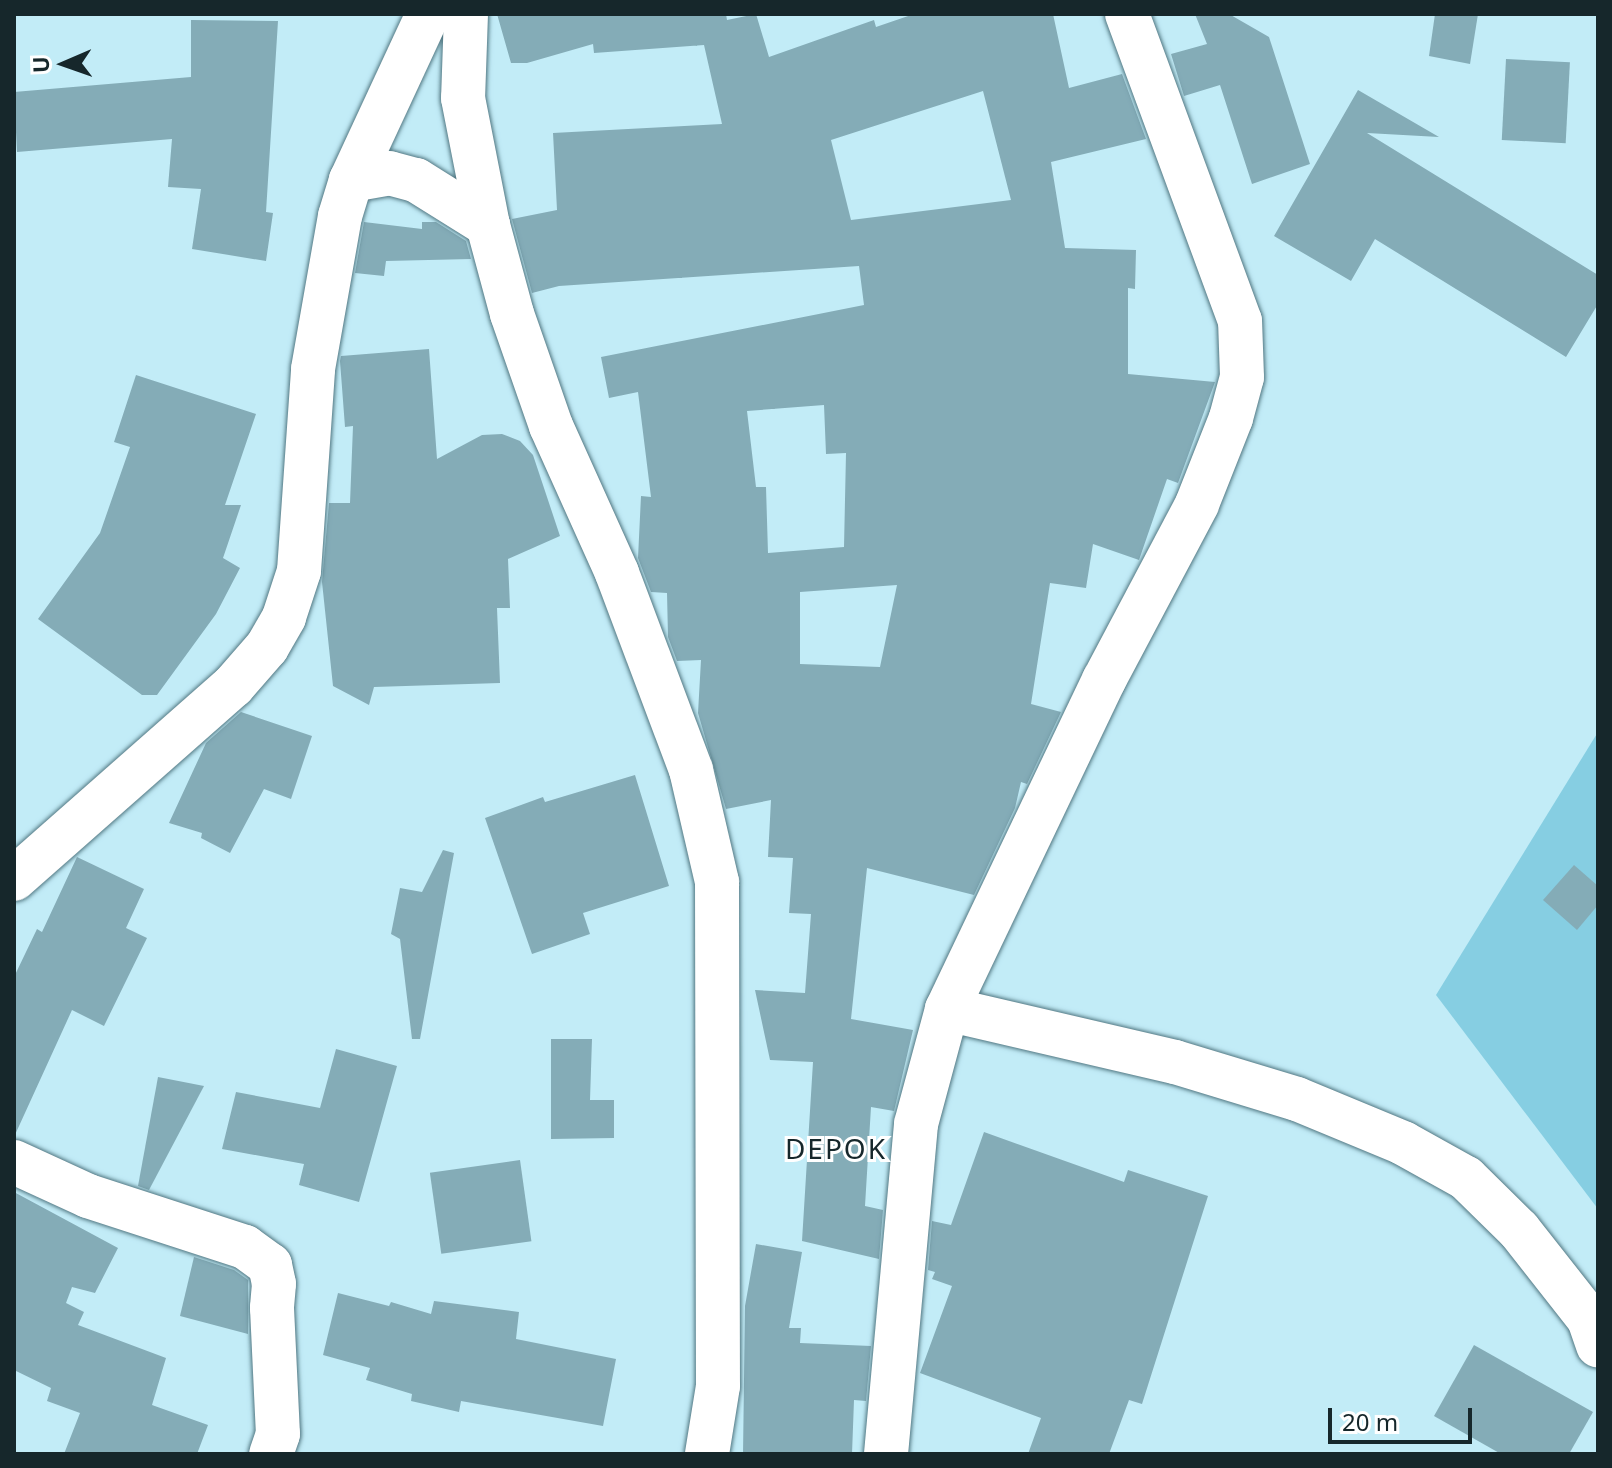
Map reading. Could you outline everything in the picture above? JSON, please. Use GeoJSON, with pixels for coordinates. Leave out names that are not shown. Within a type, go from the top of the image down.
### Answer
{"type":"FeatureCollection","features":[{"type":"Feature","properties":{"kind":"street"},"geometry":{"type":"LineString","coordinates":[[14,879],[233,686],[267,647],[284,617],[299,571],[313,369],[340,216],[351,180],[428,14]]}},
{"type":"Feature","properties":{"kind":"street"},"geometry":{"type":"LineString","coordinates":[[466,14],[463,98],[488,225],[512,314],[551,426],[617,573],[691,770],[717,882],[718,1386],[707,1454]]}},
{"type":"Feature","properties":{"kind":"street"},"geometry":{"type":"LineString","coordinates":[[886,1454],[916,1124],[947,1009],[1104,680],[1197,504],[1231,418],[1242,377],[1240,321],[1127,14]]}},
{"type":"Feature","properties":{"kind":"street"},"geometry":{"type":"LineString","coordinates":[[351,180],[389,173],[416,180],[488,225]]}},
{"type":"Feature","properties":{"kind":"street"},"geometry":{"type":"LineString","coordinates":[[947,1009],[1175,1062],[1297,1099],[1403,1143],[1466,1178],[1519,1230],[1589,1319],[1598,1345]]}},
{"type":"Feature","properties":{"kind":"street"},"geometry":{"type":"LineString","coordinates":[[14,1162],[88,1196],[245,1247],[270,1265],[274,1284],[272,1308],[278,1434],[271,1454]]}},
{"type":"Feature","properties":{"kind":"shaded area"},"geometry":{"type":"Polygon","coordinates":[[[1598,732],[1598,1209],[1436,995],[1598,732]]]}},
{"type":"Feature","properties":{"kind":"building"},"geometry":{"type":"Polygon","coordinates":[[[497,14],[726,14],[727,20],[756,14],[769,57],[874,20],[876,27],[914,14],[1053,14],[1069,88],[1122,74],[1146,139],[1051,162],[1065,248],[1136,250],[1135,289],[1128,288],[1128,374],[1215,382],[1178,483],[1167,479],[1139,560],[1093,544],[1086,588],[1050,583],[1031,704],[1061,712],[1027,784],[1021,782],[1015,808],[974,895],[867,868],[851,1019],[913,1030],[894,1111],[871,1107],[865,1206],[883,1210],[879,1259],[802,1241],[813,1062],[770,1060],[755,990],[805,993],[811,914],[789,913],[793,858],[768,857],[771,800],[726,809],[698,713],[701,660],[677,661],[668,637],[667,593],[651,592],[638,558],[641,496],[651,497],[638,392],[609,398],[601,357],[864,305],[859,266],[559,286],[532,293],[512,219],[557,210],[553,133],[722,124],[704,45],[594,53],[593,44],[527,63],[511,63],[497,14]],[[983,91],[831,140],[851,220],[1011,200],[983,91]],[[824,405],[747,411],[756,487],[766,487],[768,553],[844,547],[846,453],[826,454],[824,405]],[[897,585],[800,592],[800,664],[880,667],[897,585]]]}},
{"type":"Feature","properties":{"kind":"building"},"geometry":{"type":"Polygon","coordinates":[[[1195,14],[1229,14],[1269,37],[1310,164],[1252,184],[1220,85],[1184,96],[1171,54],[1207,44],[1195,14]]]}},
{"type":"Feature","properties":{"kind":"building"},"geometry":{"type":"Polygon","coordinates":[[[1435,14],[1478,14],[1470,64],[1429,56],[1435,14]]]}},
{"type":"Feature","properties":{"kind":"building"},"geometry":{"type":"Polygon","coordinates":[[[191,20],[278,21],[266,212],[273,213],[266,261],[192,249],[201,189],[168,187],[172,139],[17,152],[14,92],[191,77],[191,20]]]}},
{"type":"Feature","properties":{"kind":"building"},"geometry":{"type":"Polygon","coordinates":[[[1506,59],[1570,62],[1566,143],[1502,140],[1506,59]]]}},
{"type":"Feature","properties":{"kind":"building"},"geometry":{"type":"Polygon","coordinates":[[[1358,90],[1439,137],[1367,133],[1598,275],[1598,304],[1566,357],[1375,239],[1351,281],[1274,236],[1358,90]]]}},
{"type":"Feature","properties":{"kind":"building"},"geometry":{"type":"Polygon","coordinates":[[[364,222],[422,229],[422,222],[436,222],[466,241],[471,259],[386,261],[384,276],[355,273],[364,222]]]}},
{"type":"Feature","properties":{"kind":"building"},"geometry":{"type":"Polygon","coordinates":[[[429,349],[437,459],[482,435],[502,434],[520,441],[533,455],[560,536],[508,559],[510,608],[497,608],[500,683],[374,687],[369,705],[333,686],[322,582],[329,503],[350,503],[353,426],[345,427],[340,361],[341,356],[429,349]]]}},
{"type":"Feature","properties":{"kind":"building"},"geometry":{"type":"Polygon","coordinates":[[[136,375],[256,414],[225,505],[241,505],[223,558],[240,568],[216,614],[157,695],[142,695],[38,619],[100,533],[130,447],[114,442],[136,375]]]}},
{"type":"Feature","properties":{"kind":"building"},"geometry":{"type":"Polygon","coordinates":[[[241,712],[312,736],[291,799],[264,789],[230,853],[201,838],[202,833],[169,823],[206,743],[241,712]]]}},
{"type":"Feature","properties":{"kind":"building"},"geometry":{"type":"Polygon","coordinates":[[[635,775],[669,886],[583,913],[590,934],[532,954],[485,818],[543,797],[545,802],[635,775]]]}},
{"type":"Feature","properties":{"kind":"building"},"geometry":{"type":"Polygon","coordinates":[[[443,850],[454,853],[420,1039],[412,1039],[400,939],[391,934],[400,888],[422,892],[443,850]]]}},
{"type":"Feature","properties":{"kind":"building"},"geometry":{"type":"Polygon","coordinates":[[[77,857],[144,889],[126,928],[147,938],[104,1026],[72,1010],[14,1137],[14,977],[37,929],[42,932],[77,857]]]}},
{"type":"Feature","properties":{"kind":"building"},"geometry":{"type":"Polygon","coordinates":[[[1574,865],[1598,886],[1598,905],[1577,930],[1543,900],[1574,865]]]}},
{"type":"Feature","properties":{"kind":"building"},"geometry":{"type":"Polygon","coordinates":[[[551,1039],[592,1039],[590,1100],[614,1100],[614,1138],[551,1139],[551,1039]]]}},
{"type":"Feature","properties":{"kind":"building"},"geometry":{"type":"Polygon","coordinates":[[[336,1049],[397,1066],[359,1202],[299,1185],[304,1164],[222,1149],[236,1092],[320,1108],[336,1049]]]}},
{"type":"Feature","properties":{"kind":"building"},"geometry":{"type":"Polygon","coordinates":[[[158,1077],[204,1086],[149,1190],[138,1186],[158,1077]]]}},
{"type":"Feature","properties":{"kind":"building"},"geometry":{"type":"Polygon","coordinates":[[[984,1132],[1124,1182],[1128,1170],[1208,1196],[1142,1404],[1129,1400],[1109,1454],[1028,1454],[1041,1418],[920,1373],[952,1286],[932,1279],[935,1272],[928,1270],[932,1221],[951,1225],[984,1132]]]}},
{"type":"Feature","properties":{"kind":"building"},"geometry":{"type":"Polygon","coordinates":[[[520,1160],[531,1241],[441,1254],[430,1173],[520,1160]]]}},
{"type":"Feature","properties":{"kind":"building"},"geometry":{"type":"Polygon","coordinates":[[[14,1192],[118,1248],[95,1293],[72,1287],[66,1303],[84,1312],[78,1325],[166,1358],[152,1405],[208,1425],[197,1454],[64,1454],[80,1413],[47,1401],[51,1388],[14,1370],[14,1192]]]}},
{"type":"Feature","properties":{"kind":"building"},"geometry":{"type":"Polygon","coordinates":[[[756,1244],[802,1252],[789,1328],[801,1328],[800,1343],[871,1346],[866,1401],[854,1400],[852,1454],[743,1454],[745,1306],[756,1244]]]}},
{"type":"Feature","properties":{"kind":"building"},"geometry":{"type":"Polygon","coordinates":[[[194,1257],[234,1270],[248,1280],[248,1334],[180,1316],[194,1257]]]}},
{"type":"Feature","properties":{"kind":"building"},"geometry":{"type":"Polygon","coordinates":[[[338,1293],[389,1306],[391,1302],[431,1314],[434,1301],[519,1312],[516,1339],[616,1359],[603,1426],[461,1401],[459,1412],[411,1401],[412,1394],[366,1380],[370,1368],[323,1355],[338,1293]]]}},
{"type":"Feature","properties":{"kind":"building"},"geometry":{"type":"Polygon","coordinates":[[[1474,1345],[1593,1412],[1569,1454],[1501,1454],[1434,1416],[1474,1345]]]}},
{"type":"Feature","properties":{"kind":"district","name":"DEPOK"},"geometry":{"type":"Point","coordinates":[836,1148]}}]}
